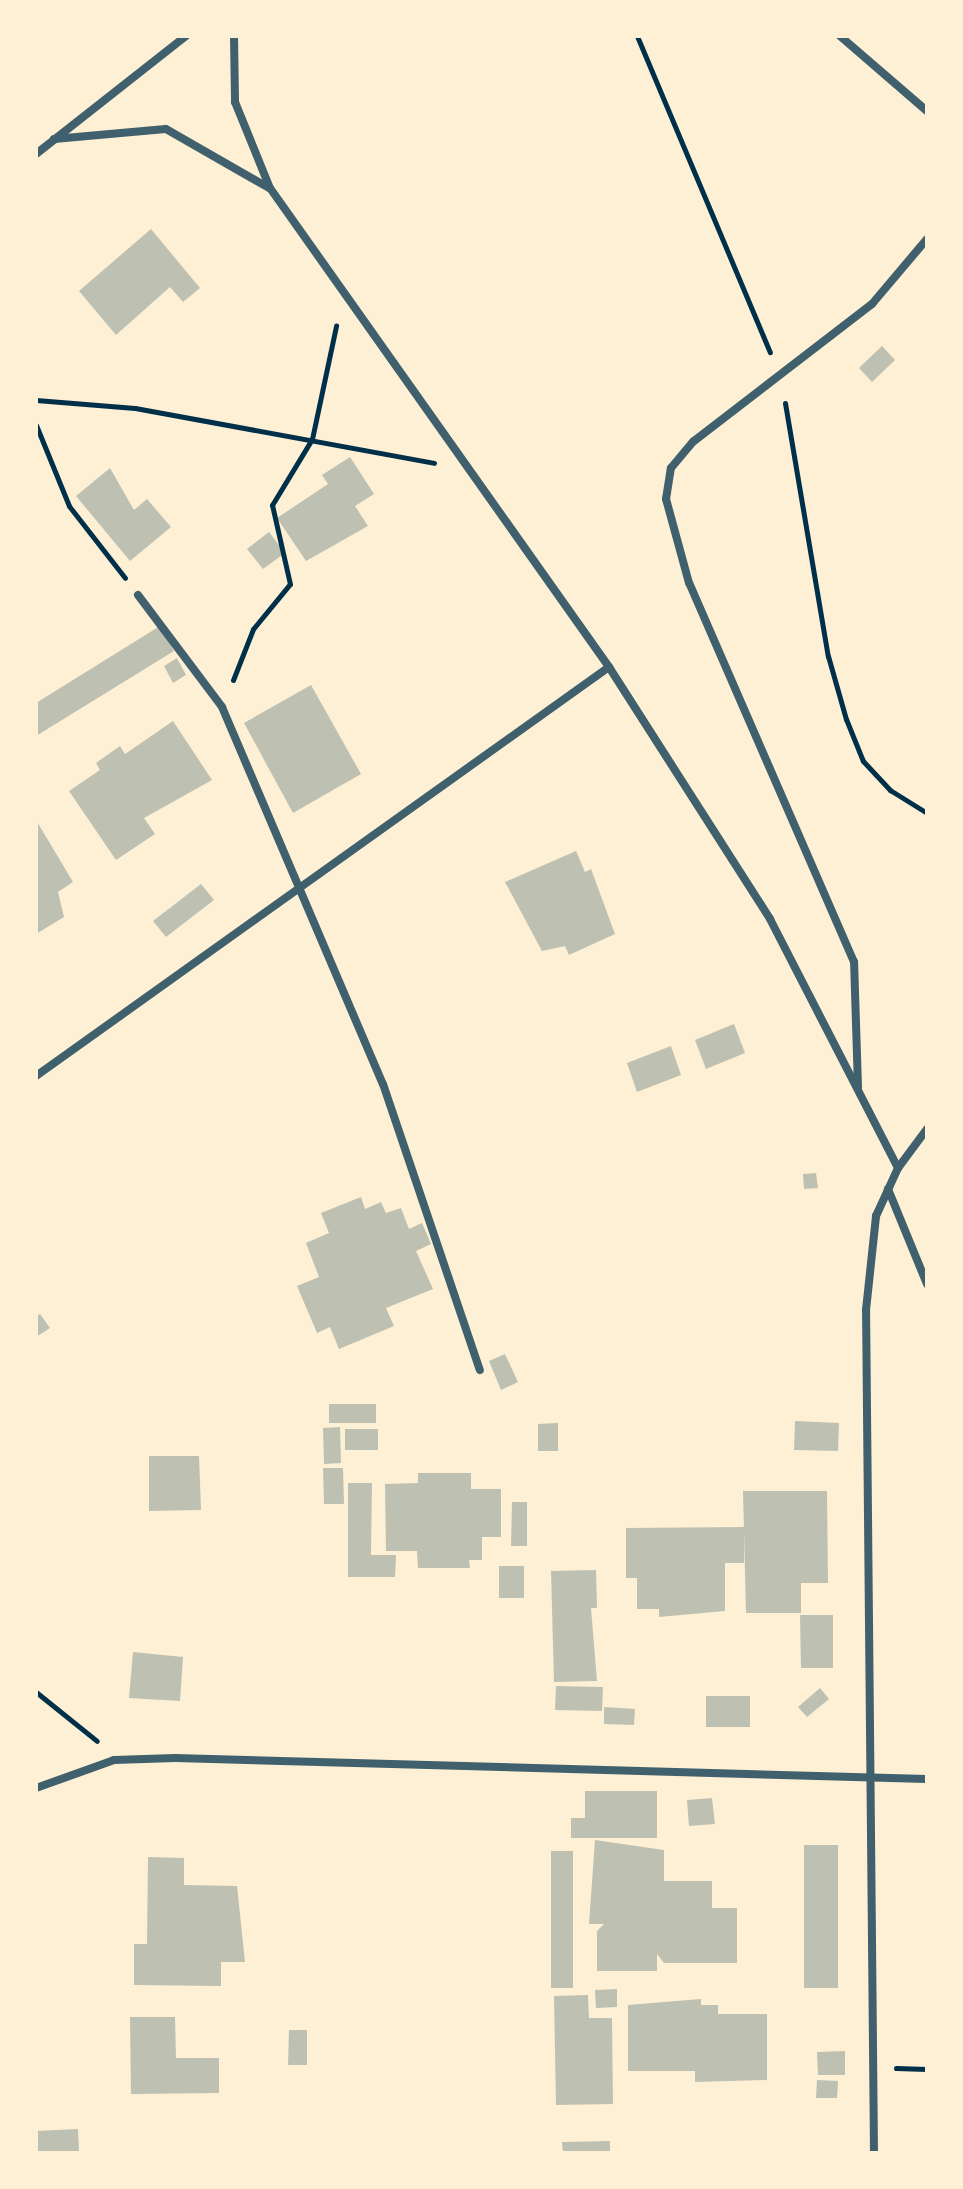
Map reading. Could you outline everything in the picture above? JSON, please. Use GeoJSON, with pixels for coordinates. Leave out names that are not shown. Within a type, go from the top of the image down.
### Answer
{"type":"FeatureCollection","features":[{"type":"Feature","properties":{"kind":"street"},"geometry":{"type":"LineString","coordinates":[[36,154],[186,36]]}},
{"type":"Feature","properties":{"kind":"street"},"geometry":{"type":"LineString","coordinates":[[234,36],[235,102],[270,188],[609,667],[770,919],[898,1168]]}},
{"type":"Feature","properties":{"kind":"street"},"geometry":{"type":"LineString","coordinates":[[840,36],[927,111]]}},
{"type":"Feature","properties":{"kind":"street"},"geometry":{"type":"LineString","coordinates":[[54,139],[166,129],[270,188]]}},
{"type":"Feature","properties":{"kind":"street"},"geometry":{"type":"LineString","coordinates":[[858,1091],[854,962],[689,583],[666,499],[671,468],[694,441],[781,378],[872,304],[927,239]]}},
{"type":"Feature","properties":{"kind":"street"},"geometry":{"type":"LineString","coordinates":[[138,595],[222,707],[383,1084],[480,1370]]}},
{"type":"Feature","properties":{"kind":"street"},"geometry":{"type":"LineString","coordinates":[[36,1076],[298,886],[609,667]]}},
{"type":"Feature","properties":{"kind":"street"},"geometry":{"type":"LineString","coordinates":[[874,2153],[866,1310],[876,1216],[898,1168],[927,1129]]}},
{"type":"Feature","properties":{"kind":"street"},"geometry":{"type":"LineString","coordinates":[[888,1189],[927,1284]]}},
{"type":"Feature","properties":{"kind":"street"},"geometry":{"type":"LineString","coordinates":[[36,1788],[114,1760],[927,1779]]}},
{"type":"Feature","properties":{"kind":"path"},"geometry":{"type":"LineString","coordinates":[[637,36],[781,378],[828,656],[846,719],[863,761],[890,790],[927,813]]}},
{"type":"Feature","properties":{"kind":"path"},"geometry":{"type":"LineString","coordinates":[[222,707],[253,629],[290,584],[272,505],[312,439],[343,291]]}},
{"type":"Feature","properties":{"kind":"path"},"geometry":{"type":"LineString","coordinates":[[36,400],[135,408],[471,470]]}},
{"type":"Feature","properties":{"kind":"path"},"geometry":{"type":"LineString","coordinates":[[36,425],[69,506],[138,595]]}},
{"type":"Feature","properties":{"kind":"path"},"geometry":{"type":"LineString","coordinates":[[36,1692],[78,1719],[114,1760]]}},
{"type":"Feature","properties":{"kind":"building"},"geometry":{"type":"Polygon","coordinates":[[[151,229],[200,288],[183,302],[170,287],[116,335],[79,291],[151,229]]]}},
{"type":"Feature","properties":{"kind":"building"},"geometry":{"type":"Polygon","coordinates":[[[882,346],[895,360],[872,382],[859,368],[882,346]]]}},
{"type":"Feature","properties":{"kind":"building"},"geometry":{"type":"Polygon","coordinates":[[[350,457],[374,494],[355,506],[368,526],[306,561],[277,518],[328,484],[322,475],[350,457]]]}},
{"type":"Feature","properties":{"kind":"building"},"geometry":{"type":"Polygon","coordinates":[[[110,468],[134,510],[147,499],[171,527],[130,561],[76,496],[110,468]]]}},
{"type":"Feature","properties":{"kind":"building"},"geometry":{"type":"Polygon","coordinates":[[[269,532],[285,553],[263,569],[247,549],[269,532]]]}},
{"type":"Feature","properties":{"kind":"building"},"geometry":{"type":"Polygon","coordinates":[[[160,626],[174,651],[36,736],[36,703],[160,626]]]}},
{"type":"Feature","properties":{"kind":"building"},"geometry":{"type":"Polygon","coordinates":[[[177,658],[186,675],[173,683],[164,666],[177,658]]]}},
{"type":"Feature","properties":{"kind":"building"},"geometry":{"type":"Polygon","coordinates":[[[311,685],[361,774],[293,813],[244,723],[311,685]]]}},
{"type":"Feature","properties":{"kind":"building"},"geometry":{"type":"Polygon","coordinates":[[[173,721],[212,780],[144,818],[155,834],[116,860],[69,791],[100,770],[96,763],[120,746],[125,754],[173,721]]]}},
{"type":"Feature","properties":{"kind":"building"},"geometry":{"type":"Polygon","coordinates":[[[36,820],[73,882],[58,892],[64,917],[36,934],[36,820]]]}},
{"type":"Feature","properties":{"kind":"building"},"geometry":{"type":"Polygon","coordinates":[[[576,851],[585,872],[591,869],[615,934],[569,955],[565,946],[542,951],[505,882],[576,851]]]}},
{"type":"Feature","properties":{"kind":"building"},"geometry":{"type":"Polygon","coordinates":[[[201,884],[214,900],[166,937],[153,921],[201,884]]]}},
{"type":"Feature","properties":{"kind":"building"},"geometry":{"type":"Polygon","coordinates":[[[734,1024],[745,1053],[706,1069],[695,1040],[734,1024]]]}},
{"type":"Feature","properties":{"kind":"building"},"geometry":{"type":"Polygon","coordinates":[[[671,1046],[681,1075],[637,1092],[627,1063],[671,1046]]]}},
{"type":"Feature","properties":{"kind":"building"},"geometry":{"type":"Polygon","coordinates":[[[816,1173],[818,1188],[804,1189],[803,1174],[816,1173]]]}},
{"type":"Feature","properties":{"kind":"building"},"geometry":{"type":"Polygon","coordinates":[[[361,1197],[365,1209],[381,1202],[386,1213],[401,1208],[409,1229],[422,1223],[431,1244],[416,1251],[433,1289],[386,1308],[394,1326],[339,1349],[330,1327],[317,1333],[297,1286],[319,1277],[306,1243],[329,1233],[321,1213],[361,1197]]]}},
{"type":"Feature","properties":{"kind":"building"},"geometry":{"type":"Polygon","coordinates":[[[40,1314],[50,1328],[36,1337],[36,1317],[40,1314]]]}},
{"type":"Feature","properties":{"kind":"building"},"geometry":{"type":"Polygon","coordinates":[[[505,1354],[518,1382],[501,1390],[489,1361],[505,1354]]]}},
{"type":"Feature","properties":{"kind":"building"},"geometry":{"type":"Polygon","coordinates":[[[329,1404],[376,1404],[376,1423],[329,1423],[329,1404]]]}},
{"type":"Feature","properties":{"kind":"building"},"geometry":{"type":"Polygon","coordinates":[[[795,1421],[839,1423],[838,1451],[794,1450],[795,1421]]]}},
{"type":"Feature","properties":{"kind":"building"},"geometry":{"type":"Polygon","coordinates":[[[558,1423],[558,1451],[538,1451],[538,1424],[558,1423]]]}},
{"type":"Feature","properties":{"kind":"building"},"geometry":{"type":"Polygon","coordinates":[[[340,1427],[341,1463],[324,1464],[323,1428],[340,1427]]]}},
{"type":"Feature","properties":{"kind":"building"},"geometry":{"type":"Polygon","coordinates":[[[345,1429],[378,1429],[378,1450],[345,1450],[345,1429]]]}},
{"type":"Feature","properties":{"kind":"building"},"geometry":{"type":"Polygon","coordinates":[[[149,1456],[199,1456],[201,1510],[149,1511],[149,1456]]]}},
{"type":"Feature","properties":{"kind":"building"},"geometry":{"type":"Polygon","coordinates":[[[323,1468],[343,1468],[344,1504],[324,1504],[323,1468]]]}},
{"type":"Feature","properties":{"kind":"building"},"geometry":{"type":"Polygon","coordinates":[[[418,1473],[471,1473],[471,1489],[501,1489],[501,1537],[482,1537],[482,1560],[469,1560],[470,1568],[418,1568],[417,1551],[386,1551],[385,1484],[418,1483],[418,1473]]]}},
{"type":"Feature","properties":{"kind":"building"},"geometry":{"type":"Polygon","coordinates":[[[348,1483],[372,1483],[371,1555],[396,1555],[395,1577],[348,1577],[348,1483]]]}},
{"type":"Feature","properties":{"kind":"building"},"geometry":{"type":"Polygon","coordinates":[[[743,1491],[827,1491],[828,1583],[801,1583],[801,1613],[746,1613],[743,1491]]]}},
{"type":"Feature","properties":{"kind":"building"},"geometry":{"type":"Polygon","coordinates":[[[512,1502],[527,1502],[527,1546],[511,1546],[512,1502]]]}},
{"type":"Feature","properties":{"kind":"building"},"geometry":{"type":"Polygon","coordinates":[[[744,1527],[744,1563],[725,1563],[725,1611],[659,1617],[659,1609],[637,1609],[637,1578],[626,1578],[626,1528],[744,1527]]]}},
{"type":"Feature","properties":{"kind":"building"},"geometry":{"type":"Polygon","coordinates":[[[499,1566],[524,1566],[524,1598],[499,1598],[499,1566]]]}},
{"type":"Feature","properties":{"kind":"building"},"geometry":{"type":"Polygon","coordinates":[[[596,1570],[597,1608],[591,1608],[597,1681],[554,1682],[551,1571],[596,1570]]]}},
{"type":"Feature","properties":{"kind":"building"},"geometry":{"type":"Polygon","coordinates":[[[800,1615],[833,1615],[833,1668],[801,1668],[800,1615]]]}},
{"type":"Feature","properties":{"kind":"building"},"geometry":{"type":"Polygon","coordinates":[[[133,1652],[183,1657],[180,1701],[129,1698],[133,1652]]]}},
{"type":"Feature","properties":{"kind":"building"},"geometry":{"type":"Polygon","coordinates":[[[556,1686],[603,1687],[602,1711],[555,1710],[556,1686]]]}},
{"type":"Feature","properties":{"kind":"building"},"geometry":{"type":"Polygon","coordinates":[[[820,1688],[829,1699],[807,1717],[798,1707],[820,1688]]]}},
{"type":"Feature","properties":{"kind":"building"},"geometry":{"type":"Polygon","coordinates":[[[706,1696],[750,1696],[750,1727],[706,1727],[706,1696]]]}},
{"type":"Feature","properties":{"kind":"building"},"geometry":{"type":"Polygon","coordinates":[[[604,1707],[635,1709],[634,1725],[604,1724],[604,1707]]]}},
{"type":"Feature","properties":{"kind":"building"},"geometry":{"type":"Polygon","coordinates":[[[585,1791],[657,1791],[657,1838],[571,1838],[571,1818],[585,1818],[585,1791]]]}},
{"type":"Feature","properties":{"kind":"building"},"geometry":{"type":"Polygon","coordinates":[[[712,1798],[715,1824],[689,1826],[687,1800],[712,1798]]]}},
{"type":"Feature","properties":{"kind":"building"},"geometry":{"type":"Polygon","coordinates":[[[595,1840],[664,1850],[664,1881],[712,1881],[712,1908],[737,1908],[737,1963],[664,1963],[657,1954],[657,1971],[597,1971],[597,1931],[604,1924],[589,1924],[595,1840]]]}},
{"type":"Feature","properties":{"kind":"building"},"geometry":{"type":"Polygon","coordinates":[[[804,1845],[838,1845],[838,1988],[804,1988],[804,1845]]]}},
{"type":"Feature","properties":{"kind":"building"},"geometry":{"type":"Polygon","coordinates":[[[551,1851],[573,1851],[573,1988],[551,1988],[551,1851]]]}},
{"type":"Feature","properties":{"kind":"building"},"geometry":{"type":"Polygon","coordinates":[[[148,1857],[184,1858],[184,1885],[237,1886],[245,1962],[221,1962],[221,1986],[134,1985],[134,1944],[147,1944],[148,1857]]]}},
{"type":"Feature","properties":{"kind":"building"},"geometry":{"type":"Polygon","coordinates":[[[617,1989],[617,2007],[596,2008],[595,1990],[617,1989]]]}},
{"type":"Feature","properties":{"kind":"building"},"geometry":{"type":"Polygon","coordinates":[[[588,1995],[589,2018],[612,2018],[613,2104],[556,2105],[554,1996],[588,1995]]]}},
{"type":"Feature","properties":{"kind":"building"},"geometry":{"type":"Polygon","coordinates":[[[701,1999],[701,2005],[718,2005],[718,2014],[767,2014],[767,2080],[695,2082],[695,2071],[628,2071],[628,2005],[701,1999]]]}},
{"type":"Feature","properties":{"kind":"building"},"geometry":{"type":"Polygon","coordinates":[[[130,2017],[175,2017],[176,2058],[219,2058],[219,2093],[131,2094],[130,2017]]]}},
{"type":"Feature","properties":{"kind":"building"},"geometry":{"type":"Polygon","coordinates":[[[289,2030],[307,2030],[307,2065],[288,2065],[289,2030]]]}},
{"type":"Feature","properties":{"kind":"building"},"geometry":{"type":"Polygon","coordinates":[[[845,2051],[845,2075],[818,2075],[817,2052],[845,2051]]]}},
{"type":"Feature","properties":{"kind":"building"},"geometry":{"type":"Polygon","coordinates":[[[817,2080],[838,2081],[837,2098],[816,2098],[817,2080]]]}},
{"type":"Feature","properties":{"kind":"building"},"geometry":{"type":"Polygon","coordinates":[[[78,2129],[79,2153],[36,2153],[36,2131],[78,2129]]]}},
{"type":"Feature","properties":{"kind":"building"},"geometry":{"type":"Polygon","coordinates":[[[610,2141],[610,2153],[563,2153],[562,2142],[610,2141]]]}}]}
